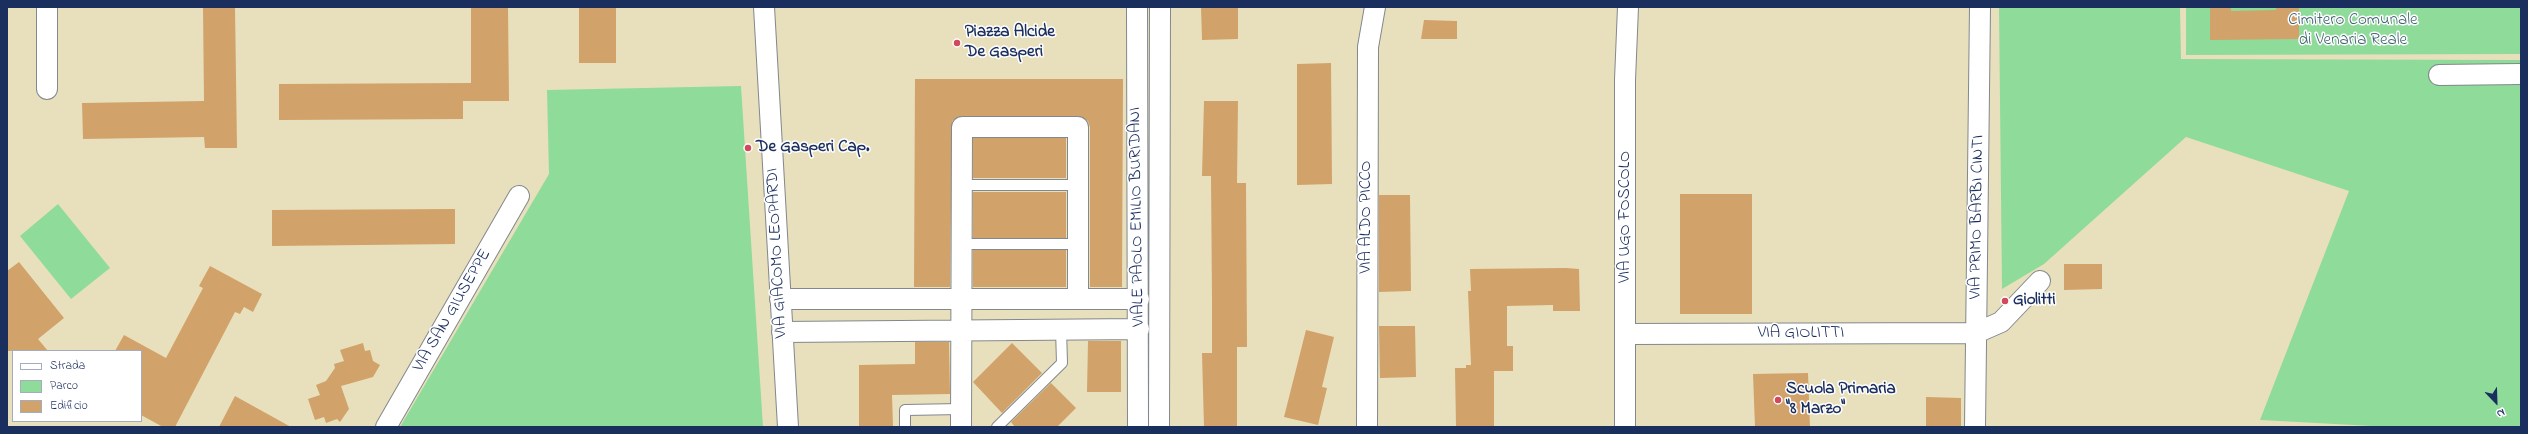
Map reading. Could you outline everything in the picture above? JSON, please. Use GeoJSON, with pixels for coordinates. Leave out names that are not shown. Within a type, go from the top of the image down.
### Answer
{"type":"FeatureCollection","features":[{"type":"Feature","properties":{"kind":"street"},"geometry":{"type":"LineString","coordinates":[[47,7],[47,89]]}},
{"type":"Feature","properties":{"kind":"street","name":"VIA GIACOMO LEOPARDI"},"geometry":{"type":"LineString","coordinates":[[764,7],[788,427]]}},
{"type":"Feature","properties":{"kind":"street","name":"VIALE PAOLO EMILIO BURIDANI"},"geometry":{"type":"LineString","coordinates":[[1137,7],[1139,299],[1138,427]]}},
{"type":"Feature","properties":{"kind":"street","name":"VIALE PAOLO EMILIO BURIDANI"},"geometry":{"type":"LineString","coordinates":[[1159,427],[1160,7]]}},
{"type":"Feature","properties":{"kind":"street","name":"VIA ALDO PICCO"},"geometry":{"type":"LineString","coordinates":[[1367,427],[1368,47],[1375,7]]}},
{"type":"Feature","properties":{"kind":"street","name":"VIA UGO FOSCOLO"},"geometry":{"type":"LineString","coordinates":[[1626,427],[1625,80],[1628,7]]}},
{"type":"Feature","properties":{"kind":"street","name":"VIA PRIMO BARBI CINTI"},"geometry":{"type":"LineString","coordinates":[[1975,427],[1980,7]]}},
{"type":"Feature","properties":{"kind":"street"},"geometry":{"type":"LineString","coordinates":[[2439,75],[2521,74]]}},
{"type":"Feature","properties":{"kind":"street"},"geometry":{"type":"LineString","coordinates":[[961,418],[960,330],[962,127],[1078,127],[1078,299]]}},
{"type":"Feature","properties":{"kind":"street","name":"VIA SAN GIUSEPPE"},"geometry":{"type":"LineString","coordinates":[[386,427],[519,196]]}},
{"type":"Feature","properties":{"kind":"street"},"geometry":{"type":"LineString","coordinates":[[1976,334],[2001,322],[2040,281]]}},
{"type":"Feature","properties":{"kind":"street"},"geometry":{"type":"LineString","coordinates":[[780,299],[1139,299]]}},
{"type":"Feature","properties":{"kind":"street"},"geometry":{"type":"LineString","coordinates":[[782,332],[1139,329]]}},
{"type":"Feature","properties":{"kind":"street","name":"VIA GIOLITTI"},"geometry":{"type":"LineString","coordinates":[[1626,334],[1976,334]]}},
{"type":"Feature","properties":{"kind":"lane"},"geometry":{"type":"LineString","coordinates":[[962,185],[1078,184]]}},
{"type":"Feature","properties":{"kind":"lane"},"geometry":{"type":"LineString","coordinates":[[962,244],[1078,244]]}},
{"type":"Feature","properties":{"kind":"lane"},"geometry":{"type":"LineString","coordinates":[[998,427],[1062,363],[1061,330]]}},
{"type":"Feature","properties":{"kind":"lane"},"geometry":{"type":"LineString","coordinates":[[905,427],[905,410],[961,418]]}},
{"type":"Feature","properties":{"kind":"green space"},"geometry":{"type":"Polygon","coordinates":[[[1999,7],[2180,7],[2181,59],[2521,60],[2521,427],[2391,427],[2260,420],[2349,191],[2186,137],[2044,264],[2002,289],[1999,7]]]}},
{"type":"Feature","properties":{"kind":"green space","name":"Cimitero Comunale di Venaria Reale"},"geometry":{"type":"Polygon","coordinates":[[[2186,7],[2521,7],[2521,54],[2186,55],[2186,7]]]}},
{"type":"Feature","properties":{"kind":"green space"},"geometry":{"type":"Polygon","coordinates":[[[741,86],[763,427],[400,427],[549,174],[547,90],[741,86]]]}},
{"type":"Feature","properties":{"kind":"green space"},"geometry":{"type":"Polygon","coordinates":[[[58,204],[110,268],[71,299],[20,236],[58,204]]]}},
{"type":"Feature","properties":{"kind":"building"},"geometry":{"type":"Polygon","coordinates":[[[203,7],[235,7],[237,148],[205,148],[204,137],[83,139],[82,103],[204,101],[203,7]]]}},
{"type":"Feature","properties":{"kind":"building"},"geometry":{"type":"Polygon","coordinates":[[[471,7],[508,7],[509,101],[463,101],[463,119],[279,120],[279,84],[471,83],[471,7]]]}},
{"type":"Feature","properties":{"kind":"building"},"geometry":{"type":"Polygon","coordinates":[[[579,7],[616,7],[616,63],[579,63],[579,7]]]}},
{"type":"Feature","properties":{"kind":"building"},"geometry":{"type":"Polygon","coordinates":[[[1201,7],[1238,7],[1238,39],[1202,40],[1201,7]]]}},
{"type":"Feature","properties":{"kind":"building"},"geometry":{"type":"Polygon","coordinates":[[[2210,7],[2231,7],[2231,11],[2276,10],[2276,7],[2299,7],[2299,39],[2210,40],[2210,7]]]}},
{"type":"Feature","properties":{"kind":"building"},"geometry":{"type":"Polygon","coordinates":[[[1424,20],[1457,21],[1457,39],[1421,39],[1424,20]]]}},
{"type":"Feature","properties":{"kind":"building"},"geometry":{"type":"Polygon","coordinates":[[[1331,63],[1332,184],[1297,185],[1297,64],[1331,63]]]}},
{"type":"Feature","properties":{"kind":"building"},"geometry":{"type":"Polygon","coordinates":[[[915,79],[1123,79],[1122,287],[1090,287],[1090,127],[1088,121],[1078,116],[962,116],[952,121],[950,287],[914,287],[915,79]]]}},
{"type":"Feature","properties":{"kind":"building"},"geometry":{"type":"Polygon","coordinates":[[[1204,101],[1238,101],[1237,183],[1246,183],[1247,347],[1237,347],[1237,427],[1204,427],[1202,353],[1212,353],[1212,298],[1211,176],[1202,176],[1204,101]]]}},
{"type":"Feature","properties":{"kind":"building"},"geometry":{"type":"Polygon","coordinates":[[[973,138],[1066,138],[1066,178],[973,178],[973,138]]]}},
{"type":"Feature","properties":{"kind":"building"},"geometry":{"type":"Polygon","coordinates":[[[973,192],[1066,192],[1066,238],[973,238],[973,192]]]}},
{"type":"Feature","properties":{"kind":"building"},"geometry":{"type":"Polygon","coordinates":[[[1680,194],[1752,194],[1752,314],[1680,314],[1680,194]]]}},
{"type":"Feature","properties":{"kind":"building"},"geometry":{"type":"Polygon","coordinates":[[[1379,195],[1410,195],[1411,291],[1379,292],[1379,195]]]}},
{"type":"Feature","properties":{"kind":"building"},"geometry":{"type":"Polygon","coordinates":[[[455,209],[455,244],[272,246],[272,210],[455,209]]]}},
{"type":"Feature","properties":{"kind":"building"},"geometry":{"type":"Polygon","coordinates":[[[973,250],[1066,250],[1066,287],[973,287],[973,250]]]}},
{"type":"Feature","properties":{"kind":"building"},"geometry":{"type":"Polygon","coordinates":[[[19,262],[64,318],[38,339],[47,350],[7,351],[7,271],[19,262]]]}},
{"type":"Feature","properties":{"kind":"building"},"geometry":{"type":"Polygon","coordinates":[[[2064,264],[2102,264],[2102,289],[2064,290],[2064,264]]]}},
{"type":"Feature","properties":{"kind":"building"},"geometry":{"type":"Polygon","coordinates":[[[210,266],[262,294],[253,312],[244,307],[240,314],[235,312],[175,427],[163,427],[142,416],[142,350],[116,350],[124,335],[166,358],[203,288],[199,286],[210,266]]]}},
{"type":"Feature","properties":{"kind":"building"},"geometry":{"type":"Polygon","coordinates":[[[1470,269],[1579,269],[1580,311],[1553,311],[1553,305],[1507,306],[1507,346],[1513,346],[1513,371],[1494,371],[1494,427],[1456,427],[1455,368],[1466,368],[1466,365],[1471,365],[1468,291],[1471,291],[1470,269]]]}},
{"type":"Feature","properties":{"kind":"building"},"geometry":{"type":"Polygon","coordinates":[[[1379,326],[1415,326],[1416,377],[1380,378],[1379,326]]]}},
{"type":"Feature","properties":{"kind":"building"},"geometry":{"type":"Polygon","coordinates":[[[1306,330],[1334,337],[1322,387],[1327,388],[1318,425],[1284,417],[1306,330]]]}},
{"type":"Feature","properties":{"kind":"building"},"geometry":{"type":"Polygon","coordinates":[[[1088,341],[1121,341],[1121,392],[1087,392],[1088,341]]]}},
{"type":"Feature","properties":{"kind":"building"},"geometry":{"type":"Polygon","coordinates":[[[915,342],[949,342],[950,394],[892,395],[893,427],[859,427],[859,365],[915,364],[915,342]]]}},
{"type":"Feature","properties":{"kind":"building"},"geometry":{"type":"Polygon","coordinates":[[[363,343],[365,351],[370,350],[373,361],[380,365],[373,377],[341,386],[349,409],[340,422],[337,419],[326,423],[324,417],[315,420],[308,399],[320,395],[316,385],[326,381],[335,368],[334,364],[344,361],[340,350],[363,343]]]}},
{"type":"Feature","properties":{"kind":"building"},"geometry":{"type":"Polygon","coordinates":[[[1012,343],[1042,373],[1002,413],[973,382],[1012,343]]]}},
{"type":"Feature","properties":{"kind":"building"},"geometry":{"type":"Polygon","coordinates":[[[1808,373],[1810,427],[1755,427],[1753,374],[1808,373]]]}},
{"type":"Feature","properties":{"kind":"building"},"geometry":{"type":"Polygon","coordinates":[[[1051,383],[1076,408],[1057,427],[1015,427],[1011,422],[1051,383]]]}},
{"type":"Feature","properties":{"kind":"building"},"geometry":{"type":"Polygon","coordinates":[[[235,396],[291,427],[219,427],[235,396]]]}},
{"type":"Feature","properties":{"kind":"building"},"geometry":{"type":"Polygon","coordinates":[[[1926,397],[1961,398],[1961,427],[1926,427],[1926,397]]]}},
{"type":"Feature","properties":{"kind":"place","name":"Piazza Alcide De Gasperi"},"geometry":{"type":"Point","coordinates":[957,43]}},
{"type":"Feature","properties":{"kind":"place","name":"De Gasperi Cap."},"geometry":{"type":"Point","coordinates":[748,148]}},
{"type":"Feature","properties":{"kind":"place","name":"Giolitti"},"geometry":{"type":"Point","coordinates":[2005,301]}},
{"type":"Feature","properties":{"kind":"place","name":"Scuola Primaria \"8 Marzo\""},"geometry":{"type":"Point","coordinates":[1778,400]}}]}
